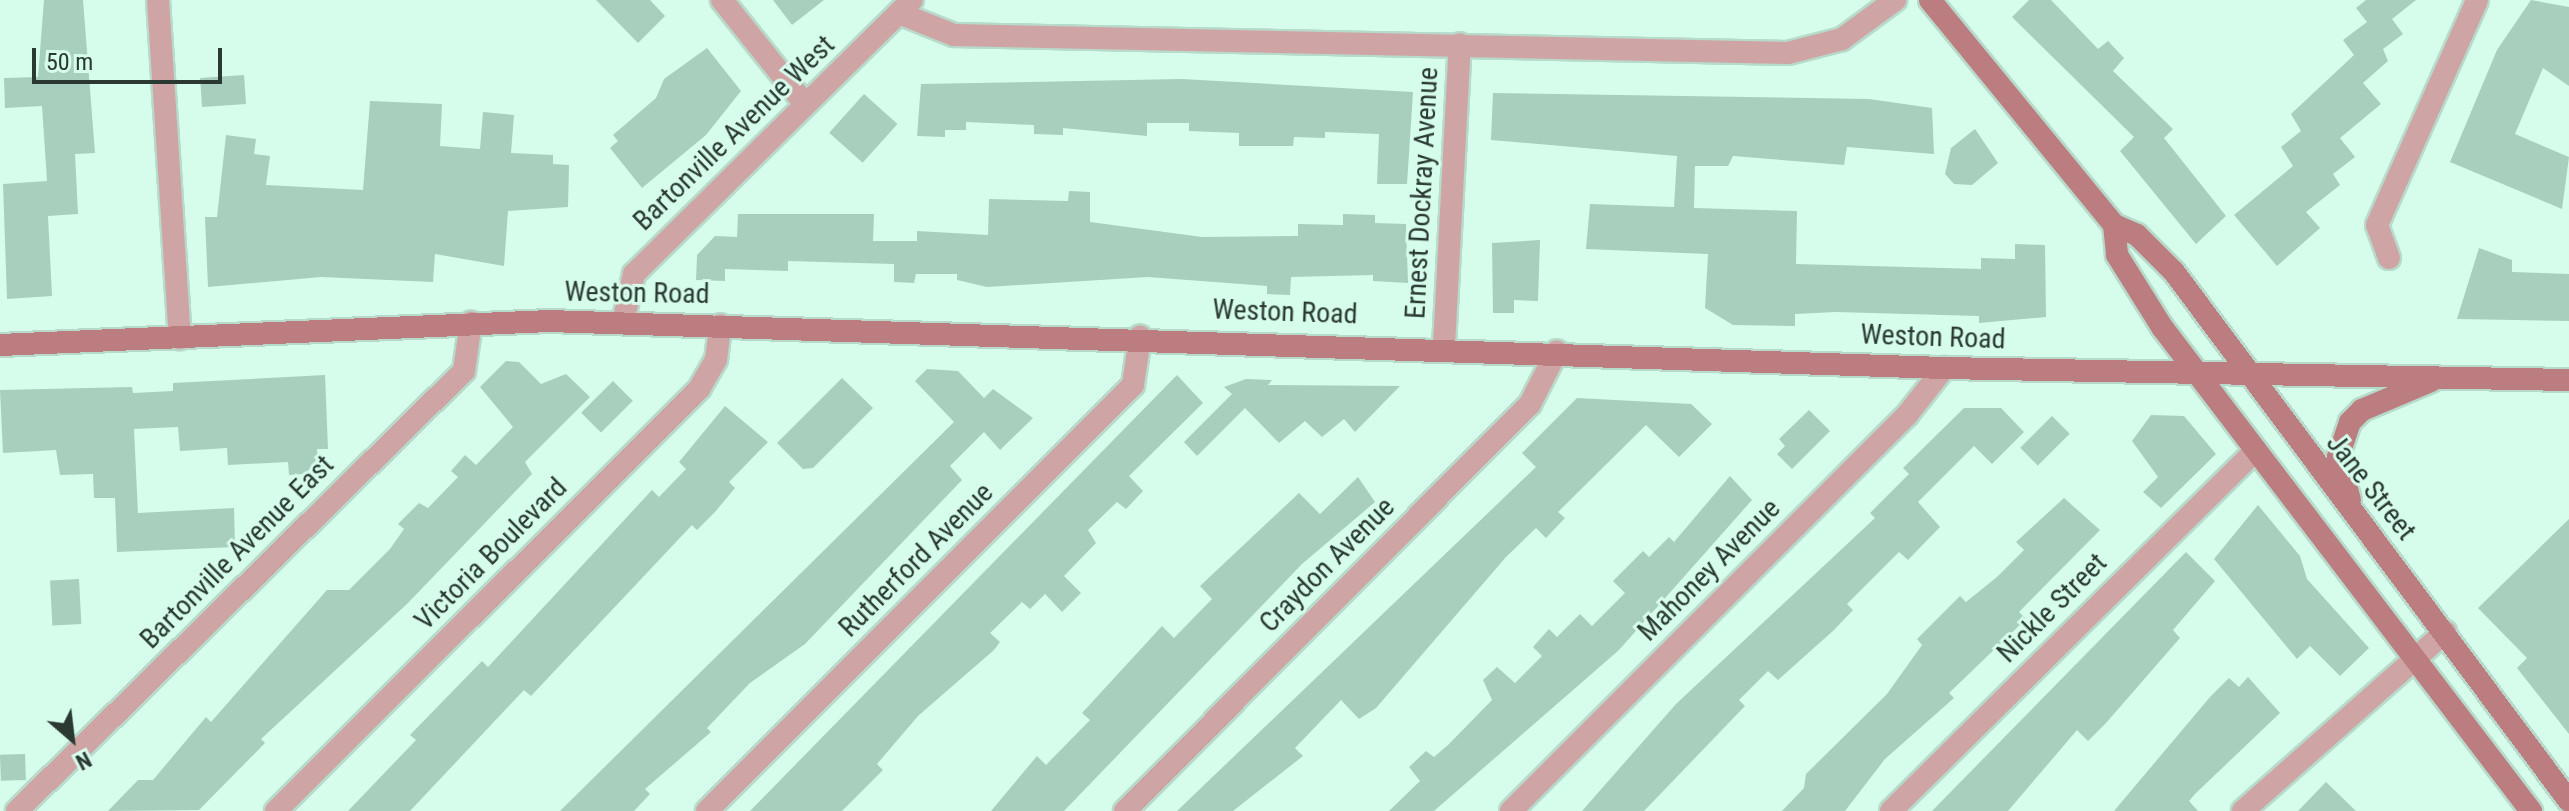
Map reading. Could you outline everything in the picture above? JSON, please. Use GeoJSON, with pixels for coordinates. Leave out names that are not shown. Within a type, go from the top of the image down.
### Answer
{"type":"FeatureCollection","features":[{"type":"Feature","properties":{"kind":"main road","name":"Jane Street"},"geometry":{"type":"LineString","coordinates":[[1930,0],[2114,225],[2137,235],[2174,272],[2246,375],[2445,632],[2569,801]]}},
{"type":"Feature","properties":{"kind":"main road","name":"Jane Street"},"geometry":{"type":"LineString","coordinates":[[2114,225],[2117,255],[2197,375],[2531,811]]}},
{"type":"Feature","properties":{"kind":"main road","name":"Weston Road"},"geometry":{"type":"LineString","coordinates":[[0,345],[471,322],[623,322],[1444,346],[1944,368],[2569,380]]}},
{"type":"Feature","properties":{"kind":"main road"},"geometry":{"type":"LineString","coordinates":[[2354,513],[2338,457],[2350,422],[2362,410],[2440,378]]}},
{"type":"Feature","properties":{"kind":"street"},"geometry":{"type":"LineString","coordinates":[[158,0],[180,338]]}},
{"type":"Feature","properties":{"kind":"street"},"geometry":{"type":"LineString","coordinates":[[722,0],[805,104]]}},
{"type":"Feature","properties":{"kind":"street"},"geometry":{"type":"LineString","coordinates":[[906,6],[954,35],[1804,53],[1842,39],[1895,0]]}},
{"type":"Feature","properties":{"kind":"street"},"geometry":{"type":"LineString","coordinates":[[2389,258],[2377,225],[2477,0]]}},
{"type":"Feature","properties":{"kind":"street","name":"Bartonville Avenue West"},"geometry":{"type":"LineString","coordinates":[[623,322],[634,274],[906,6]]}},
{"type":"Feature","properties":{"kind":"street","name":"Ernest Dockray Avenue"},"geometry":{"type":"LineString","coordinates":[[1444,346],[1460,44]]}},
{"type":"Feature","properties":{"kind":"street","name":"Bartonville Avenue East"},"geometry":{"type":"LineString","coordinates":[[17,811],[464,371],[471,322]]}},
{"type":"Feature","properties":{"kind":"street","name":"Victoria Boulevard"},"geometry":{"type":"LineString","coordinates":[[276,811],[699,389],[716,360],[720,325]]}},
{"type":"Feature","properties":{"kind":"street","name":"Rutherford Avenue"},"geometry":{"type":"LineString","coordinates":[[707,811],[1133,385],[1140,337]]}},
{"type":"Feature","properties":{"kind":"street","name":"Craydon Avenue"},"geometry":{"type":"LineString","coordinates":[[1125,811],[1530,404],[1557,351]]}},
{"type":"Feature","properties":{"kind":"street","name":"Mahoney Avenue"},"geometry":{"type":"LineString","coordinates":[[1511,811],[1907,415],[1944,368]]}},
{"type":"Feature","properties":{"kind":"street","name":"Nickle Street"},"geometry":{"type":"LineString","coordinates":[[1891,811],[2256,450]]}},
{"type":"Feature","properties":{"kind":"street"},"geometry":{"type":"LineString","coordinates":[[2243,811],[2445,632]]}},
{"type":"Feature","properties":{"kind":"building"},"geometry":{"type":"Polygon","coordinates":[[[44,0],[83,0],[95,153],[75,154],[78,214],[48,216],[52,296],[7,299],[3,184],[47,181],[42,106],[5,108],[4,78],[38,77],[44,0]]]}},
{"type":"Feature","properties":{"kind":"building"},"geometry":{"type":"Polygon","coordinates":[[[596,0],[650,0],[665,16],[638,43],[596,0]]]}},
{"type":"Feature","properties":{"kind":"building"},"geometry":{"type":"Polygon","coordinates":[[[773,0],[824,0],[792,25],[773,0]]]}},
{"type":"Feature","properties":{"kind":"building"},"geometry":{"type":"Polygon","coordinates":[[[2029,0],[2051,0],[2098,49],[2108,41],[2124,58],[2113,71],[2173,129],[2164,138],[2226,216],[2196,244],[2120,151],[2134,137],[2012,17],[2029,0]]]}},
{"type":"Feature","properties":{"kind":"building"},"geometry":{"type":"Polygon","coordinates":[[[2366,0],[2416,0],[2392,19],[2403,34],[2383,49],[2388,61],[2363,83],[2381,104],[2340,138],[2355,157],[2333,174],[2340,185],[2306,212],[2320,228],[2277,266],[2234,215],[2293,166],[2281,147],[2301,131],[2291,114],[2354,55],[2343,40],[2367,22],[2356,8],[2366,0]]]}},
{"type":"Feature","properties":{"kind":"building"},"geometry":{"type":"Polygon","coordinates":[[[2531,0],[2569,7],[2569,86],[2543,68],[2515,134],[2569,157],[2562,209],[2450,162],[2497,50],[2531,0]]]}},
{"type":"Feature","properties":{"kind":"building"},"geometry":{"type":"Polygon","coordinates":[[[707,48],[741,91],[706,135],[642,188],[610,148],[618,141],[613,135],[656,98],[664,79],[707,48]]]}},
{"type":"Feature","properties":{"kind":"building"},"geometry":{"type":"Polygon","coordinates":[[[244,75],[246,104],[202,107],[200,78],[244,75]]]}},
{"type":"Feature","properties":{"kind":"building"},"geometry":{"type":"Polygon","coordinates":[[[1182,79],[1413,92],[1407,184],[1377,184],[1379,134],[1325,132],[1325,138],[1294,137],[1293,146],[1239,146],[1239,133],[1189,131],[1189,123],[1147,123],[1147,136],[1063,128],[1063,135],[1034,134],[1034,125],[966,122],[966,130],[945,130],[945,137],[917,136],[921,84],[1182,79]]]}},
{"type":"Feature","properties":{"kind":"building"},"geometry":{"type":"Polygon","coordinates":[[[1493,93],[1869,99],[1932,108],[1934,154],[1847,147],[1844,165],[1733,156],[1728,166],[1695,166],[1694,208],[1797,211],[1796,264],[1981,269],[1981,258],[2015,259],[2015,244],[2045,245],[2046,317],[1979,323],[1979,316],[1836,312],[1795,314],[1795,326],[1733,325],[1705,308],[1708,254],[1586,249],[1590,204],[1674,207],[1677,156],[1491,140],[1493,93]]]}},
{"type":"Feature","properties":{"kind":"building"},"geometry":{"type":"Polygon","coordinates":[[[864,94],[897,124],[863,163],[829,133],[864,94]]]}},
{"type":"Feature","properties":{"kind":"building"},"geometry":{"type":"Polygon","coordinates":[[[370,101],[442,104],[440,146],[480,149],[483,112],[514,115],[511,153],[553,155],[553,164],[569,165],[568,207],[508,211],[504,266],[435,254],[433,282],[321,277],[208,287],[205,217],[217,217],[226,135],[256,139],[254,154],[270,156],[266,185],[363,190],[370,101]]]}},
{"type":"Feature","properties":{"kind":"building"},"geometry":{"type":"Polygon","coordinates":[[[1975,129],[1998,163],[1972,185],[1954,184],[1945,174],[1951,148],[1975,129]]]}},
{"type":"Feature","properties":{"kind":"building"},"geometry":{"type":"Polygon","coordinates":[[[1069,191],[1090,192],[1090,222],[1202,237],[1298,236],[1298,224],[1343,225],[1343,214],[1375,215],[1375,223],[1406,224],[1408,283],[1373,281],[1373,275],[1291,277],[1290,295],[1267,294],[1267,286],[1148,277],[987,287],[957,280],[957,274],[916,274],[914,283],[894,282],[894,264],[788,261],[788,271],[725,269],[725,281],[696,280],[697,255],[715,236],[737,237],[738,214],[874,214],[873,241],[917,241],[917,231],[988,235],[989,199],[1068,201],[1069,191]]]}},
{"type":"Feature","properties":{"kind":"building"},"geometry":{"type":"Polygon","coordinates":[[[1540,240],[1538,301],[1514,300],[1514,313],[1493,313],[1492,243],[1540,240]]]}},
{"type":"Feature","properties":{"kind":"building"},"geometry":{"type":"Polygon","coordinates":[[[2479,248],[2512,260],[2512,272],[2569,274],[2569,321],[2457,319],[2479,248]]]}},
{"type":"Feature","properties":{"kind":"building"},"geometry":{"type":"Polygon","coordinates":[[[506,361],[519,362],[541,384],[566,374],[590,397],[525,462],[532,474],[408,603],[261,739],[265,743],[199,810],[108,811],[138,780],[153,780],[206,717],[211,722],[327,590],[349,590],[390,549],[404,529],[398,524],[419,503],[428,508],[458,477],[451,471],[465,455],[476,465],[513,427],[480,387],[506,361]]]}},
{"type":"Feature","properties":{"kind":"building"},"geometry":{"type":"Polygon","coordinates":[[[927,369],[958,371],[984,398],[993,389],[1033,418],[1000,450],[984,432],[950,466],[962,480],[805,644],[750,683],[707,728],[711,732],[645,789],[650,794],[634,811],[560,811],[954,422],[915,381],[927,369]]]}},
{"type":"Feature","properties":{"kind":"building"},"geometry":{"type":"Polygon","coordinates":[[[325,375],[328,449],[317,449],[318,462],[304,474],[289,475],[288,462],[228,465],[227,448],[180,451],[178,427],[134,429],[138,513],[234,508],[235,547],[117,552],[115,498],[94,498],[93,474],[60,475],[56,450],[3,453],[0,390],[132,387],[133,393],[173,391],[173,383],[325,375]]]}},
{"type":"Feature","properties":{"kind":"building"},"geometry":{"type":"Polygon","coordinates":[[[1177,375],[1203,403],[1129,476],[1143,491],[1126,509],[1117,502],[1088,530],[1096,543],[1064,576],[1081,593],[1062,612],[1045,594],[1030,609],[1022,602],[990,633],[1000,642],[994,650],[918,716],[877,764],[883,770],[842,811],[750,811],[1177,375]]]}},
{"type":"Feature","properties":{"kind":"building"},"geometry":{"type":"Polygon","coordinates":[[[842,378],[873,408],[813,468],[803,469],[777,443],[842,378]]]}},
{"type":"Feature","properties":{"kind":"building"},"geometry":{"type":"Polygon","coordinates":[[[1246,379],[1272,380],[1268,385],[1400,386],[1355,432],[1344,419],[1322,437],[1305,421],[1279,443],[1245,408],[1197,456],[1184,442],[1232,394],[1224,387],[1246,379]]]}},
{"type":"Feature","properties":{"kind":"building"},"geometry":{"type":"Polygon","coordinates":[[[613,381],[633,401],[601,433],[581,413],[613,381]]]}},
{"type":"Feature","properties":{"kind":"building"},"geometry":{"type":"Polygon","coordinates":[[[1577,398],[1691,404],[1712,424],[1679,457],[1646,425],[1558,512],[1565,518],[1546,538],[1536,528],[1506,557],[1376,708],[1359,719],[1341,700],[1295,748],[1303,756],[1233,811],[1177,811],[1536,467],[1522,453],[1577,398]]]}},
{"type":"Feature","properties":{"kind":"building"},"geometry":{"type":"Polygon","coordinates":[[[725,406],[768,442],[729,482],[735,488],[715,512],[697,530],[692,525],[531,696],[524,690],[410,811],[348,811],[416,740],[410,735],[482,661],[488,667],[652,490],[659,497],[686,469],[679,462],[725,406]]]}},
{"type":"Feature","properties":{"kind":"building"},"geometry":{"type":"Polygon","coordinates":[[[1964,408],[2001,408],[2024,432],[1992,464],[1974,446],[1918,502],[1940,527],[1908,560],[1899,552],[1847,604],[1853,610],[1778,680],[1768,671],[1739,700],[1745,706],[1644,811],[1582,811],[1676,704],[1875,518],[1870,513],[1909,474],[1903,468],[1964,408]]]}},
{"type":"Feature","properties":{"kind":"building"},"geometry":{"type":"Polygon","coordinates":[[[1809,410],[1830,431],[1792,469],[1777,454],[1785,446],[1779,439],[1809,410]]]}},
{"type":"Feature","properties":{"kind":"building"},"geometry":{"type":"Polygon","coordinates":[[[2151,415],[2184,416],[2216,454],[2161,508],[2143,492],[2158,477],[2132,441],[2151,415]]]}},
{"type":"Feature","properties":{"kind":"building"},"geometry":{"type":"Polygon","coordinates":[[[2052,416],[2070,434],[2038,465],[2020,448],[2052,416]]]}},
{"type":"Feature","properties":{"kind":"building"},"geometry":{"type":"Polygon","coordinates":[[[1730,476],[1752,500],[1619,650],[1434,811],[1389,811],[1420,781],[1409,767],[1426,751],[1434,757],[1492,700],[1483,680],[1497,667],[1515,683],[1542,656],[1533,647],[1549,629],[1557,637],[1580,614],[1592,626],[1625,593],[1613,581],[1643,551],[1649,557],[1669,537],[1674,542],[1730,476]]]}},
{"type":"Feature","properties":{"kind":"building"},"geometry":{"type":"Polygon","coordinates":[[[1358,477],[1375,502],[1302,564],[1064,811],[991,811],[1037,756],[1046,765],[1090,720],[1082,713],[1162,626],[1174,638],[1212,599],[1200,586],[1299,493],[1320,514],[1358,477]]]}},
{"type":"Feature","properties":{"kind":"building"},"geometry":{"type":"Polygon","coordinates":[[[2064,498],[2100,530],[2019,612],[2026,619],[1949,693],[1954,698],[1885,759],[1845,811],[1782,811],[1804,788],[1806,774],[1887,694],[1922,645],[1917,639],[1960,596],[1966,602],[1997,577],[2024,550],[2016,542],[2064,498]]]}},
{"type":"Feature","properties":{"kind":"building"},"geometry":{"type":"Polygon","coordinates":[[[2258,505],[2300,556],[2307,579],[2369,648],[2340,676],[2310,646],[2297,659],[2214,559],[2258,505]]]}},
{"type":"Feature","properties":{"kind":"building"},"geometry":{"type":"Polygon","coordinates":[[[2569,519],[2569,734],[2517,668],[2527,658],[2478,608],[2569,519]]]}},
{"type":"Feature","properties":{"kind":"building"},"geometry":{"type":"Polygon","coordinates":[[[2186,552],[2215,581],[2173,630],[2180,638],[2106,723],[2088,741],[2077,730],[2008,811],[1932,811],[2186,552]]]}},
{"type":"Feature","properties":{"kind":"building"},"geometry":{"type":"Polygon","coordinates":[[[79,579],[81,624],[52,625],[50,581],[79,579]]]}},
{"type":"Feature","properties":{"kind":"building"},"geometry":{"type":"Polygon","coordinates":[[[2248,677],[2280,713],[2189,801],[2198,811],[2114,811],[2229,678],[2239,687],[2248,677]]]}},
{"type":"Feature","properties":{"kind":"building"},"geometry":{"type":"Polygon","coordinates":[[[25,754],[26,780],[1,781],[0,755],[25,754]]]}},
{"type":"Feature","properties":{"kind":"building"},"geometry":{"type":"Polygon","coordinates":[[[2326,782],[2356,811],[2298,811],[2326,782]]]}}]}
